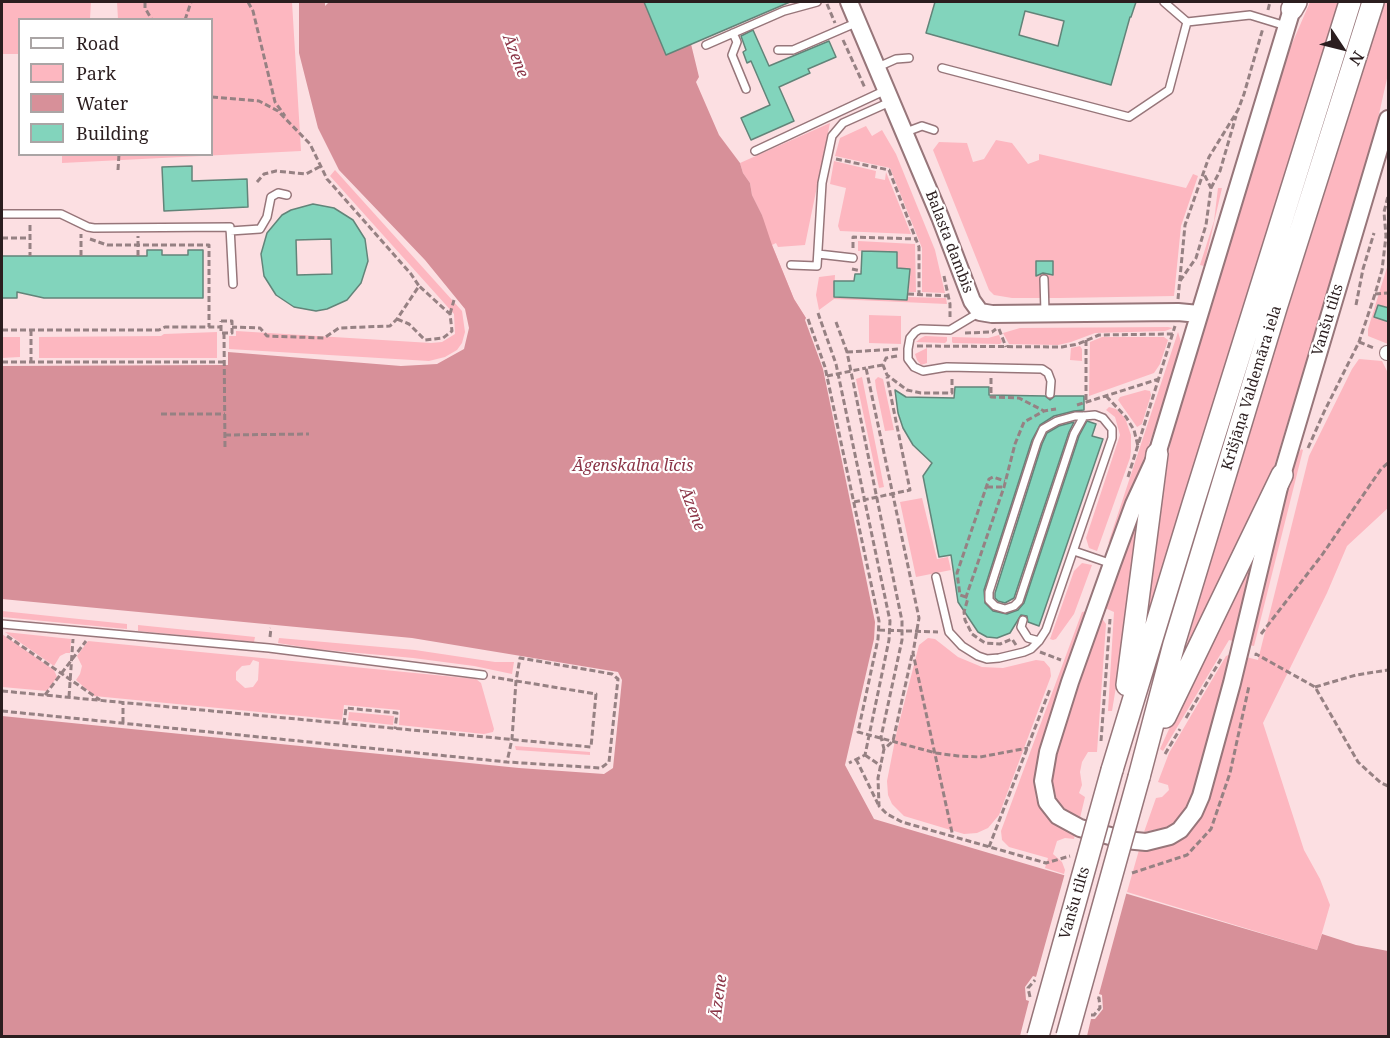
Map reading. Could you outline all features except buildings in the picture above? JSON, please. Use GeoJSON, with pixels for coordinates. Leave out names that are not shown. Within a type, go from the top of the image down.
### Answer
{"type":"FeatureCollection","features":[{"type":"Feature","properties":{"kind":"main road","name":"Krišjāņa Valdemāra iela"},"geometry":{"type":"LineString","coordinates":[[1110,755],[1196,492],[1350,2]]}},
{"type":"Feature","properties":{"kind":"main road","name":"Krišjāņa Valdemāra iela"},"geometry":{"type":"LineString","coordinates":[[1142,769],[1174,644],[1373,2]]}},
{"type":"Feature","properties":{"kind":"main road"},"geometry":{"type":"LineString","coordinates":[[1110,755],[1148,451]]}},
{"type":"Feature","properties":{"kind":"main road"},"geometry":{"type":"LineString","coordinates":[[1142,769],[1281,476]]}},
{"type":"Feature","properties":{"kind":"main road","name":"Vanšu tilts"},"geometry":{"type":"LineString","coordinates":[[1038,1036],[1110,755]]}},
{"type":"Feature","properties":{"kind":"main road","name":"Vanšu tilts"},"geometry":{"type":"LineString","coordinates":[[1067,1036],[1142,769]]}},
{"type":"Feature","properties":{"kind":"street","name":"Balasta dambis"},"geometry":{"type":"LineString","coordinates":[[849,2],[851,25],[878,67],[885,96],[906,132],[972,301],[981,312],[992,314],[1045,312],[1174,303],[1199,314]]}},
{"type":"Feature","properties":{"kind":"street","name":"Vanšu tilts"},"geometry":{"type":"LineString","coordinates":[[1291,10],[1199,314],[1148,451],[1134,504],[1070,682],[1043,771],[1044,793],[1052,809],[1066,821],[1080,828],[1116,838],[1146,842],[1170,836],[1180,830],[1194,812],[1201,796],[1241,649],[1281,476],[1382,166],[1389,118]]}},
{"type":"Feature","properties":{"kind":"lane"},"geometry":{"type":"LineString","coordinates":[[706,45],[784,11],[817,2]]}},
{"type":"Feature","properties":{"kind":"lane"},"geometry":{"type":"LineString","coordinates":[[1164,2],[1187,22],[1250,15],[1265,19],[1291,10]]}},
{"type":"Feature","properties":{"kind":"lane"},"geometry":{"type":"LineString","coordinates":[[942,68],[1129,117],[1169,90],[1187,22]]}},
{"type":"Feature","properties":{"kind":"lane"},"geometry":{"type":"LineString","coordinates":[[778,50],[792,50],[851,25]]}},
{"type":"Feature","properties":{"kind":"lane"},"geometry":{"type":"LineString","coordinates":[[733,33],[737,42],[732,55],[746,89]]}},
{"type":"Feature","properties":{"kind":"lane"},"geometry":{"type":"LineString","coordinates":[[878,67],[896,59],[909,58]]}},
{"type":"Feature","properties":{"kind":"lane"},"geometry":{"type":"LineString","coordinates":[[755,152],[885,96]]}},
{"type":"Feature","properties":{"kind":"lane"},"geometry":{"type":"LineString","coordinates":[[791,265],[817,266],[822,183],[832,136],[843,123],[885,96]]}},
{"type":"Feature","properties":{"kind":"lane"},"geometry":{"type":"LineString","coordinates":[[906,132],[922,126],[934,130]]}},
{"type":"Feature","properties":{"kind":"lane"},"geometry":{"type":"LineString","coordinates":[[230,231],[260,229],[267,217],[271,197],[278,194],[288,195]]}},
{"type":"Feature","properties":{"kind":"lane"},"geometry":{"type":"LineString","coordinates":[[2,214],[61,214],[94,228],[230,227],[233,284]]}},
{"type":"Feature","properties":{"kind":"lane"},"geometry":{"type":"LineString","coordinates":[[818,254],[853,258]]}},
{"type":"Feature","properties":{"kind":"lane"},"geometry":{"type":"LineString","coordinates":[[1044,279],[1045,312]]}},
{"type":"Feature","properties":{"kind":"lane"},"geometry":{"type":"LineString","coordinates":[[981,312],[951,330],[920,329],[915,332],[910,338],[908,349],[908,359],[914,368],[923,371],[946,367],[1042,369],[1048,373],[1051,381],[1050,394]]}},
{"type":"Feature","properties":{"kind":"lane"},"geometry":{"type":"LineString","coordinates":[[936,577],[949,632],[962,646],[978,656],[987,659],[999,658],[1031,649],[1040,640],[1046,630],[1112,438],[1112,429],[1103,418],[1095,415],[1084,416],[1058,421],[1044,429],[1037,442],[989,592],[989,600],[995,606],[1005,609],[1014,606],[1019,601],[1074,434],[1084,416]]}},
{"type":"Feature","properties":{"kind":"lane"},"geometry":{"type":"LineString","coordinates":[[1074,551],[1112,564]]}},
{"type":"Feature","properties":{"kind":"lane"},"geometry":{"type":"LineString","coordinates":[[1023,620],[1021,627],[1028,638],[1040,640]]}},
{"type":"Feature","properties":{"kind":"lane"},"geometry":{"type":"LineString","coordinates":[[2,624],[269,648],[483,675]]}},
{"type":"Feature","properties":{"kind":"path"},"geometry":{"type":"LineString","coordinates":[[145,2],[145,8],[151,18]]}},
{"type":"Feature","properties":{"kind":"path"},"geometry":{"type":"LineString","coordinates":[[186,18],[191,2]]}},
{"type":"Feature","properties":{"kind":"path"},"geometry":{"type":"LineString","coordinates":[[249,2],[275,102],[290,123]]}},
{"type":"Feature","properties":{"kind":"path"},"geometry":{"type":"LineString","coordinates":[[832,2],[851,25],[885,96]]}},
{"type":"Feature","properties":{"kind":"path"},"geometry":{"type":"LineString","coordinates":[[1179,281],[1196,258],[1206,225],[1211,188],[1221,171],[1270,2]]}},
{"type":"Feature","properties":{"kind":"path"},"geometry":{"type":"LineString","coordinates":[[213,97],[259,101],[278,111],[310,144],[327,179],[419,286],[450,314]]}},
{"type":"Feature","properties":{"kind":"path"},"geometry":{"type":"LineString","coordinates":[[1126,481],[1148,451],[1159,379],[1173,334],[1174,303],[1179,281],[1185,225],[1209,157],[1238,110]]}},
{"type":"Feature","properties":{"kind":"path"},"geometry":{"type":"LineString","coordinates":[[118,170],[119,156]]}},
{"type":"Feature","properties":{"kind":"path"},"geometry":{"type":"LineString","coordinates":[[828,157],[889,170],[919,247],[919,294]]}},
{"type":"Feature","properties":{"kind":"path"},"geometry":{"type":"LineString","coordinates":[[257,182],[264,174],[276,171],[306,174],[321,166]]}},
{"type":"Feature","properties":{"kind":"path"},"geometry":{"type":"LineString","coordinates":[[1203,172],[1211,188]]}},
{"type":"Feature","properties":{"kind":"path"},"geometry":{"type":"LineString","coordinates":[[1304,457],[1359,342],[1375,294],[1382,270],[1386,236],[1384,212],[1389,196]]}},
{"type":"Feature","properties":{"kind":"path"},"geometry":{"type":"LineString","coordinates":[[30,214],[30,256]]}},
{"type":"Feature","properties":{"kind":"path"},"geometry":{"type":"LineString","coordinates":[[81,224],[81,256]]}},
{"type":"Feature","properties":{"kind":"path"},"geometry":{"type":"LineString","coordinates":[[138,228],[138,256]]}},
{"type":"Feature","properties":{"kind":"path"},"geometry":{"type":"LineString","coordinates":[[1356,305],[1374,233]]}},
{"type":"Feature","properties":{"kind":"path"},"geometry":{"type":"LineString","coordinates":[[81,234],[107,245],[209,245],[209,327]]}},
{"type":"Feature","properties":{"kind":"path"},"geometry":{"type":"LineString","coordinates":[[861,271],[852,270],[854,237],[916,239]]}},
{"type":"Feature","properties":{"kind":"path"},"geometry":{"type":"LineString","coordinates":[[2,238],[30,238]]}},
{"type":"Feature","properties":{"kind":"path"},"geometry":{"type":"LineString","coordinates":[[948,270],[952,288]]}},
{"type":"Feature","properties":{"kind":"path"},"geometry":{"type":"LineString","coordinates":[[232,327],[260,328],[267,336],[324,338],[339,328],[390,326],[419,286]]}},
{"type":"Feature","properties":{"kind":"path"},"geometry":{"type":"LineString","coordinates":[[1375,294],[1389,293]]}},
{"type":"Feature","properties":{"kind":"path"},"geometry":{"type":"LineString","coordinates":[[908,294],[949,296]]}},
{"type":"Feature","properties":{"kind":"path"},"geometry":{"type":"LineString","coordinates":[[954,297],[957,326],[960,332],[972,334],[992,332],[1009,325]]}},
{"type":"Feature","properties":{"kind":"path"},"geometry":{"type":"LineString","coordinates":[[397,319],[410,324],[425,340],[443,338],[452,331],[450,314],[454,300]]}},
{"type":"Feature","properties":{"kind":"path"},"geometry":{"type":"LineString","coordinates":[[818,313],[839,374],[890,621],[889,640],[865,755]]}},
{"type":"Feature","properties":{"kind":"path"},"geometry":{"type":"LineString","coordinates":[[808,319],[827,376],[879,621],[878,639],[858,732],[936,753],[980,757],[1028,748]]}},
{"type":"Feature","properties":{"kind":"path"},"geometry":{"type":"LineString","coordinates":[[221,321],[232,321],[232,327],[232,333],[221,333],[221,321]]}},
{"type":"Feature","properties":{"kind":"path"},"geometry":{"type":"LineString","coordinates":[[836,322],[847,352],[902,621],[902,640],[880,737],[884,749],[878,778],[879,806]]}},
{"type":"Feature","properties":{"kind":"path"},"geometry":{"type":"LineString","coordinates":[[2,330],[159,330],[165,327],[221,327]]}},
{"type":"Feature","properties":{"kind":"path"},"geometry":{"type":"LineString","coordinates":[[30,330],[31,362]]}},
{"type":"Feature","properties":{"kind":"path"},"geometry":{"type":"LineString","coordinates":[[224,333],[225,450]]}},
{"type":"Feature","properties":{"kind":"path"},"geometry":{"type":"LineString","coordinates":[[949,346],[1062,347],[1099,335],[1173,334]]}},
{"type":"Feature","properties":{"kind":"path"},"geometry":{"type":"LineString","coordinates":[[1086,340],[1087,402]]}},
{"type":"Feature","properties":{"kind":"path"},"geometry":{"type":"LineString","coordinates":[[2,362],[224,362]]}},
{"type":"Feature","properties":{"kind":"path"},"geometry":{"type":"LineString","coordinates":[[827,376],[883,365]]}},
{"type":"Feature","properties":{"kind":"path"},"geometry":{"type":"LineString","coordinates":[[866,368],[919,618],[892,741],[884,749]]}},
{"type":"Feature","properties":{"kind":"path"},"geometry":{"type":"LineString","coordinates":[[854,502],[910,490],[887,375]]}},
{"type":"Feature","properties":{"kind":"path"},"geometry":{"type":"LineString","coordinates":[[1071,406],[1159,379]]}},
{"type":"Feature","properties":{"kind":"path"},"geometry":{"type":"LineString","coordinates":[[991,383],[991,397],[1019,398],[1044,411]]}},
{"type":"Feature","properties":{"kind":"path"},"geometry":{"type":"LineString","coordinates":[[1106,396],[1126,417],[1148,451]]}},
{"type":"Feature","properties":{"kind":"path"},"geometry":{"type":"LineString","coordinates":[[1062,408],[1044,411],[1024,422],[966,597],[968,598],[964,612],[965,620],[978,640],[992,645],[1012,639],[1016,644],[1061,660],[1064,651]]}},
{"type":"Feature","properties":{"kind":"path"},"geometry":{"type":"LineString","coordinates":[[161,414],[225,414]]}},
{"type":"Feature","properties":{"kind":"path"},"geometry":{"type":"LineString","coordinates":[[225,435],[309,434]]}},
{"type":"Feature","properties":{"kind":"path"},"geometry":{"type":"LineString","coordinates":[[1261,634],[1322,555],[1381,469],[1389,463]]}},
{"type":"Feature","properties":{"kind":"path"},"geometry":{"type":"LineString","coordinates":[[966,597],[960,595],[957,573],[989,479],[993,477],[1006,481]]}},
{"type":"Feature","properties":{"kind":"path"},"geometry":{"type":"LineString","coordinates":[[987,487],[1004,487]]}},
{"type":"Feature","properties":{"kind":"path"},"geometry":{"type":"LineString","coordinates":[[1110,615],[1110,755]]}},
{"type":"Feature","properties":{"kind":"path"},"geometry":{"type":"LineString","coordinates":[[878,630],[949,632]]}},
{"type":"Feature","properties":{"kind":"path"},"geometry":{"type":"LineString","coordinates":[[69,698],[74,631]]}},
{"type":"Feature","properties":{"kind":"path"},"geometry":{"type":"LineString","coordinates":[[2,632],[101,701]]}},
{"type":"Feature","properties":{"kind":"path"},"geometry":{"type":"LineString","coordinates":[[45,695],[93,633]]}},
{"type":"Feature","properties":{"kind":"path"},"geometry":{"type":"LineString","coordinates":[[913,653],[953,837]]}},
{"type":"Feature","properties":{"kind":"path"},"geometry":{"type":"LineString","coordinates":[[1256,654],[1315,687],[1358,762],[1380,783],[1389,786]]}},
{"type":"Feature","properties":{"kind":"path"},"geometry":{"type":"LineString","coordinates":[[2,711],[507,762],[601,768],[609,762],[618,679],[612,674],[520,658],[512,739],[507,762]]}},
{"type":"Feature","properties":{"kind":"path"},"geometry":{"type":"LineString","coordinates":[[1315,687],[1356,675],[1389,670]]}},
{"type":"Feature","properties":{"kind":"path"},"geometry":{"type":"LineString","coordinates":[[2,691],[591,747],[596,694],[483,675]]}},
{"type":"Feature","properties":{"kind":"path"},"geometry":{"type":"LineString","coordinates":[[989,847],[1052,682]]}},
{"type":"Feature","properties":{"kind":"path"},"geometry":{"type":"LineString","coordinates":[[123,703],[123,723]]}},
{"type":"Feature","properties":{"kind":"path"},"geometry":{"type":"LineString","coordinates":[[344,724],[346,708],[397,713],[395,729]]}},
{"type":"Feature","properties":{"kind":"path"},"geometry":{"type":"LineString","coordinates":[[849,762],[865,755]]}},
{"type":"Feature","properties":{"kind":"path"},"geometry":{"type":"LineString","coordinates":[[865,755],[881,766]]}},
{"type":"Feature","properties":{"kind":"path"},"geometry":{"type":"LineString","coordinates":[[856,759],[879,806],[887,814],[902,822],[1047,863],[1070,856]]}},
{"type":"Feature","properties":{"kind":"green space"},"geometry":{"type":"Polygon","coordinates":[[[2,2],[91,2],[90,18],[18,18],[18,54],[2,54],[2,2]]]}},
{"type":"Feature","properties":{"kind":"green space"},"geometry":{"type":"Polygon","coordinates":[[[117,2],[292,2],[301,151],[213,155],[213,18],[118,18],[117,2]]]}},
{"type":"Feature","properties":{"kind":"green space"},"geometry":{"type":"Polygon","coordinates":[[[1310,2],[1340,2],[1144,633],[1171,439],[1288,53],[1310,2]]]}},
{"type":"Feature","properties":{"kind":"green space"},"geometry":{"type":"Polygon","coordinates":[[[1385,2],[1388,2],[1388,74],[1371,150],[1269,483],[1189,648],[1186,647],[1226,505],[1385,2]]]}},
{"type":"Feature","properties":{"kind":"green space"},"geometry":{"type":"Polygon","coordinates":[[[830,123],[805,245],[778,247],[776,243],[772,245],[794,299],[806,318],[783,317],[762,215],[740,163],[830,123]]]}},
{"type":"Feature","properties":{"kind":"green space"},"geometry":{"type":"Polygon","coordinates":[[[866,126],[872,136],[882,130],[896,154],[935,250],[945,293],[922,292],[922,248],[890,168],[835,156],[840,138],[866,126]]]}},
{"type":"Feature","properties":{"kind":"green space"},"geometry":{"type":"Polygon","coordinates":[[[996,140],[1012,143],[1028,164],[1039,160],[1039,154],[1186,188],[1193,174],[1198,176],[1181,226],[1174,296],[1012,298],[994,295],[989,290],[933,150],[939,142],[967,143],[973,162],[984,159],[996,140]]]}},
{"type":"Feature","properties":{"kind":"green space"},"geometry":{"type":"Polygon","coordinates":[[[62,156],[201,156],[62,163],[62,156]]]}},
{"type":"Feature","properties":{"kind":"green space"},"geometry":{"type":"Polygon","coordinates":[[[834,161],[876,171],[875,178],[885,180],[886,172],[911,234],[840,231],[838,226],[846,188],[830,184],[834,161]]]}},
{"type":"Feature","properties":{"kind":"green space"},"geometry":{"type":"Polygon","coordinates":[[[335,170],[462,311],[465,332],[457,350],[445,357],[429,361],[229,349],[229,336],[236,336],[236,331],[431,343],[442,342],[455,334],[454,314],[330,176],[335,170]]]}},
{"type":"Feature","properties":{"kind":"green space"},"geometry":{"type":"Polygon","coordinates":[[[1218,188],[1222,188],[1204,266],[1200,265],[1214,221],[1218,188]]]}},
{"type":"Feature","properties":{"kind":"green space"},"geometry":{"type":"Polygon","coordinates":[[[858,241],[915,244],[916,292],[908,292],[910,269],[897,268],[897,252],[858,251],[858,241]]]}},
{"type":"Feature","properties":{"kind":"green space"},"geometry":{"type":"Polygon","coordinates":[[[1388,264],[1388,344],[1368,336],[1368,329],[1388,264]]]}},
{"type":"Feature","properties":{"kind":"green space"},"geometry":{"type":"Polygon","coordinates":[[[835,275],[834,297],[907,300],[907,297],[946,298],[947,304],[834,299],[819,310],[816,295],[819,277],[835,275]]]}},
{"type":"Feature","properties":{"kind":"green space"},"geometry":{"type":"Polygon","coordinates":[[[869,315],[901,316],[901,344],[869,343],[869,315]]]}},
{"type":"Feature","properties":{"kind":"green space"},"geometry":{"type":"Polygon","coordinates":[[[1020,328],[1173,328],[1165,331],[1095,333],[1058,345],[1009,344],[1003,333],[1020,328]]]}},
{"type":"Feature","properties":{"kind":"green space"},"geometry":{"type":"Polygon","coordinates":[[[217,332],[217,358],[39,358],[39,337],[161,336],[217,332]]]}},
{"type":"Feature","properties":{"kind":"green space"},"geometry":{"type":"Polygon","coordinates":[[[1178,332],[1180,348],[1164,403],[1120,524],[1108,544],[1178,332]]]}},
{"type":"Feature","properties":{"kind":"green space"},"geometry":{"type":"Polygon","coordinates":[[[999,335],[1002,342],[1000,344],[952,342],[952,337],[988,338],[999,335]]]}},
{"type":"Feature","properties":{"kind":"green space"},"geometry":{"type":"Polygon","coordinates":[[[925,336],[947,337],[947,341],[945,343],[916,342],[925,336]]]}},
{"type":"Feature","properties":{"kind":"green space"},"geometry":{"type":"Polygon","coordinates":[[[2,337],[20,337],[20,357],[2,358],[2,337]]]}},
{"type":"Feature","properties":{"kind":"green space"},"geometry":{"type":"Polygon","coordinates":[[[1102,337],[1164,337],[1168,340],[1160,364],[1154,373],[1089,396],[1090,342],[1102,337]]]}},
{"type":"Feature","properties":{"kind":"green space"},"geometry":{"type":"Polygon","coordinates":[[[1080,346],[1082,361],[1070,360],[1071,348],[1080,346]]]}},
{"type":"Feature","properties":{"kind":"green space"},"geometry":{"type":"Polygon","coordinates":[[[927,348],[927,363],[921,365],[915,354],[927,348]]]}},
{"type":"Feature","properties":{"kind":"green space"},"geometry":{"type":"Polygon","coordinates":[[[1359,359],[1382,361],[1388,373],[1388,508],[1347,546],[1327,593],[1263,723],[1304,850],[1320,879],[1330,905],[1317,950],[1127,892],[1139,850],[1161,848],[1181,840],[1193,829],[1204,812],[1246,657],[1258,660],[1309,456],[1359,359]]]}},
{"type":"Feature","properties":{"kind":"green space"},"geometry":{"type":"Polygon","coordinates":[[[862,377],[884,487],[879,488],[856,379],[862,377]]]}},
{"type":"Feature","properties":{"kind":"green space"},"geometry":{"type":"Polygon","coordinates":[[[878,377],[883,379],[894,430],[885,431],[876,388],[875,380],[878,377]]]}},
{"type":"Feature","properties":{"kind":"green space"},"geometry":{"type":"Polygon","coordinates":[[[1145,390],[1150,391],[1151,395],[1142,424],[1137,427],[1118,400],[1120,397],[1145,390]]]}},
{"type":"Feature","properties":{"kind":"green space"},"geometry":{"type":"Polygon","coordinates":[[[1109,407],[1116,409],[1125,418],[1131,435],[1131,451],[1097,551],[1089,548],[1086,538],[1120,435],[1115,417],[1106,410],[1109,407]]]}},
{"type":"Feature","properties":{"kind":"green space"},"geometry":{"type":"Polygon","coordinates":[[[1301,449],[1303,450],[1254,646],[1249,645],[1294,462],[1301,449]]]}},
{"type":"Feature","properties":{"kind":"green space"},"geometry":{"type":"Polygon","coordinates":[[[922,498],[937,559],[948,557],[951,570],[916,577],[900,502],[922,498]]]}},
{"type":"Feature","properties":{"kind":"green space"},"geometry":{"type":"Polygon","coordinates":[[[1141,507],[1126,626],[1112,711],[1108,711],[1114,612],[1105,608],[1141,507]]]}},
{"type":"Feature","properties":{"kind":"green space"},"geometry":{"type":"Polygon","coordinates":[[[1257,548],[1236,642],[1229,640],[1163,751],[1160,749],[1184,696],[1257,548]]]}},
{"type":"Feature","properties":{"kind":"green space"},"geometry":{"type":"Polygon","coordinates":[[[1082,563],[1092,565],[1074,614],[1056,639],[1050,639],[1074,571],[1082,563]]]}},
{"type":"Feature","properties":{"kind":"green space"},"geometry":{"type":"Polygon","coordinates":[[[2,611],[127,624],[127,629],[2,617],[2,611]]]}},
{"type":"Feature","properties":{"kind":"green space"},"geometry":{"type":"Polygon","coordinates":[[[1088,611],[1056,701],[1034,776],[1036,799],[1045,815],[1057,825],[1075,834],[1074,839],[1065,838],[1057,841],[1053,854],[1062,862],[1064,874],[1045,868],[1048,858],[1009,847],[1002,840],[1001,831],[1082,612],[1088,611]]]}},
{"type":"Feature","properties":{"kind":"green space"},"geometry":{"type":"Polygon","coordinates":[[[1101,617],[1106,624],[1097,752],[1088,752],[1082,762],[1080,772],[1082,785],[1079,793],[1085,797],[1080,818],[1066,810],[1057,800],[1053,786],[1053,770],[1060,740],[1101,617]]]}},
{"type":"Feature","properties":{"kind":"green space"},"geometry":{"type":"Polygon","coordinates":[[[138,625],[255,637],[254,642],[138,631],[138,625]]]}},
{"type":"Feature","properties":{"kind":"green space"},"geometry":{"type":"Polygon","coordinates":[[[5,632],[71,639],[70,653],[60,656],[54,666],[5,632]]]}},
{"type":"Feature","properties":{"kind":"green space"},"geometry":{"type":"Polygon","coordinates":[[[2,634],[54,670],[57,677],[47,691],[2,687],[2,634]]]}},
{"type":"Feature","properties":{"kind":"green space"},"geometry":{"type":"Polygon","coordinates":[[[279,638],[415,650],[495,662],[514,662],[512,674],[474,666],[413,658],[315,649],[278,643],[279,638]]]}},
{"type":"Feature","properties":{"kind":"green space"},"geometry":{"type":"Polygon","coordinates":[[[928,638],[935,639],[958,657],[982,667],[1003,668],[1036,660],[1044,661],[1050,668],[1051,676],[999,815],[988,828],[977,833],[964,834],[904,816],[892,804],[888,795],[887,781],[896,735],[919,645],[928,638]]]}},
{"type":"Feature","properties":{"kind":"green space"},"geometry":{"type":"Polygon","coordinates":[[[88,641],[476,679],[481,683],[494,729],[493,732],[484,734],[399,725],[400,710],[344,705],[342,720],[94,696],[76,680],[82,666],[77,656],[88,641]],[[253,660],[250,665],[242,666],[236,672],[236,680],[245,688],[253,687],[258,680],[259,662],[253,660]]]}},
{"type":"Feature","properties":{"kind":"green space"},"geometry":{"type":"Polygon","coordinates":[[[1233,653],[1195,787],[1185,811],[1180,818],[1167,827],[1144,832],[1156,798],[1162,797],[1169,790],[1168,785],[1158,782],[1169,753],[1226,656],[1233,653]]]}},
{"type":"Feature","properties":{"kind":"green space"},"geometry":{"type":"Polygon","coordinates":[[[349,712],[394,716],[393,725],[348,720],[349,712]]]}},
{"type":"Feature","properties":{"kind":"green space"},"geometry":{"type":"Polygon","coordinates":[[[515,746],[590,752],[590,755],[516,750],[515,746]]]}},
{"type":"Feature","properties":{"kind":"water"},"geometry":{"type":"Polygon","coordinates":[[[299,2],[325,2],[325,6],[329,2],[644,2],[666,55],[691,44],[699,77],[696,82],[719,135],[740,163],[750,183],[752,195],[794,299],[806,318],[823,369],[875,622],[874,639],[845,765],[874,819],[1317,950],[1322,934],[1356,945],[1388,951],[1388,1036],[2,1036],[2,716],[519,768],[604,774],[613,768],[622,680],[618,672],[412,638],[2,599],[2,366],[228,365],[228,352],[401,366],[437,364],[464,349],[469,328],[465,309],[425,260],[339,170],[318,128],[299,53],[299,2]]]}},
{"type":"Feature","properties":{"kind":"pier"},"geometry":{"type":"Polygon","coordinates":[[[1065,873],[1127,891],[1099,994],[1102,995],[1103,1009],[1095,1019],[1091,1019],[1087,1036],[1020,1036],[1029,1001],[1026,1000],[1025,987],[1033,976],[1036,977],[1065,873]]]}},
{"type":"Feature","properties":{"kind":"water label","name":"Āzene"},"geometry":{"type":"Point","coordinates":[515,56]}},
{"type":"Feature","properties":{"kind":"water label","name":"Āgenskalna līcis"},"geometry":{"type":"Point","coordinates":[633,466]}},
{"type":"Feature","properties":{"kind":"water label","name":"Āzene"},"geometry":{"type":"Point","coordinates":[692,509]}},
{"type":"Feature","properties":{"kind":"water label","name":"Āzene"},"geometry":{"type":"Point","coordinates":[719,997]}}]}
